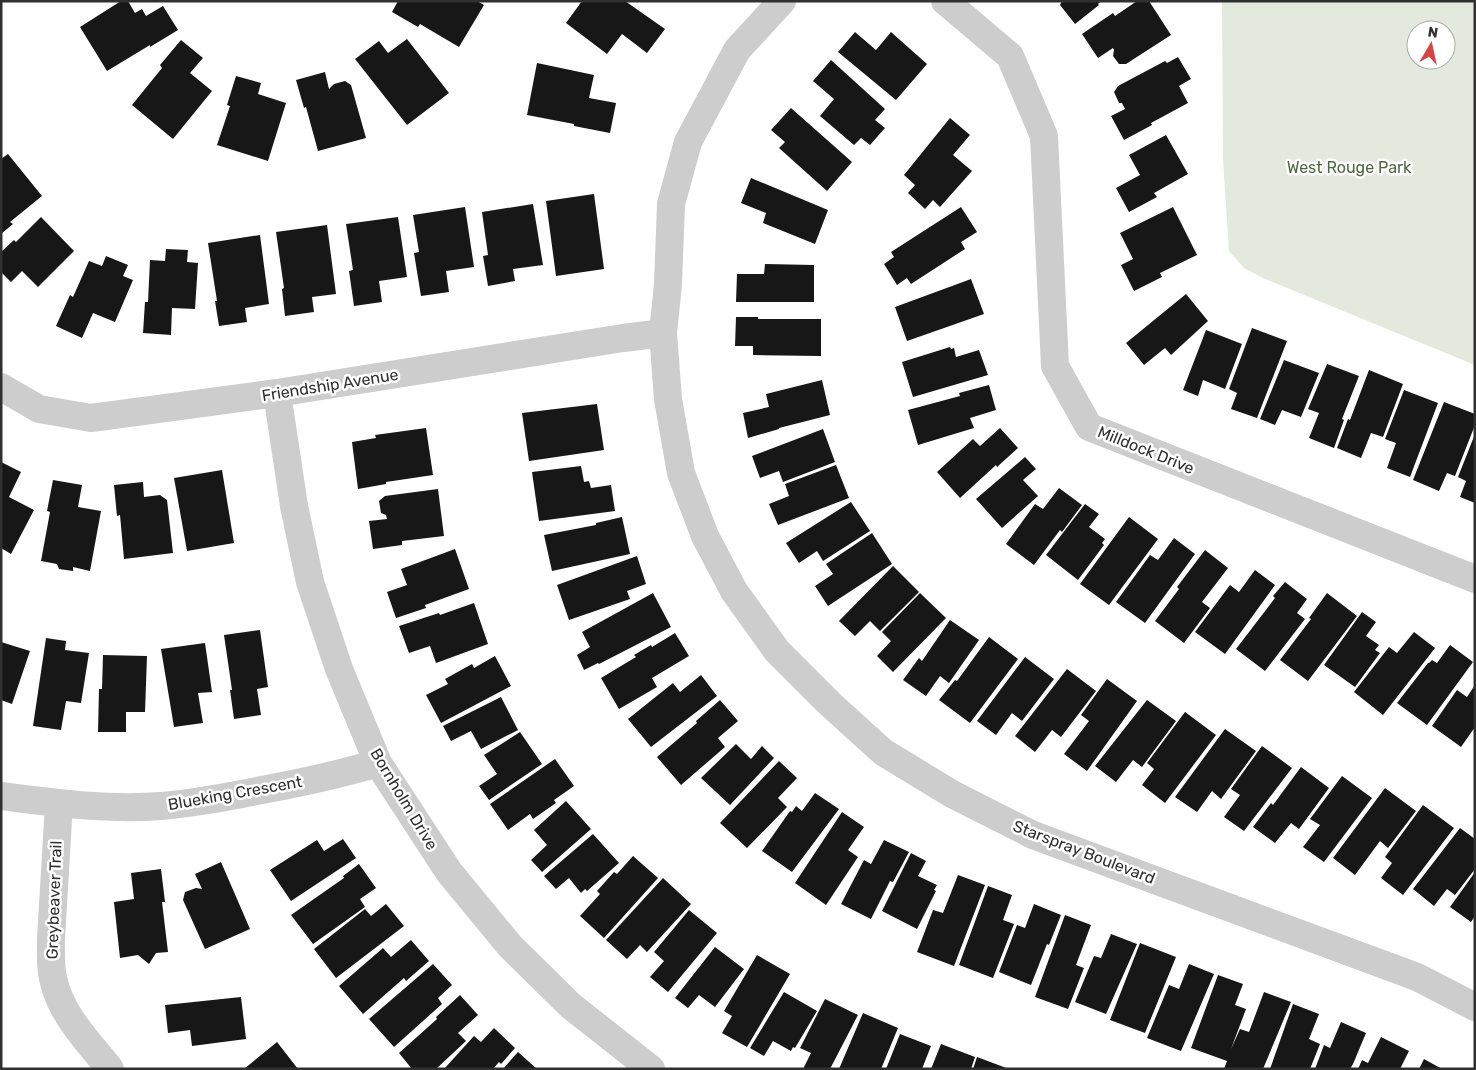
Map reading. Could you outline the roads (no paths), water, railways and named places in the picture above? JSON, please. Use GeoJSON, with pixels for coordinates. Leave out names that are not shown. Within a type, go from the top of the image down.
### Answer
{"type":"FeatureCollection","features":[{"type":"Feature","properties":{"kind":"street","name":"Starspray Boulevard"},"geometry":{"type":"LineString","coordinates":[[782,1],[737,50],[688,142],[670,204],[668,284],[663,333],[668,399],[681,473],[705,536],[734,591],[777,651],[829,703],[883,752],[952,794],[1033,835],[1418,977],[1475,1007]]}},
{"type":"Feature","properties":{"kind":"street","name":"Milldock Drive"},"geometry":{"type":"LineString","coordinates":[[945,1],[1010,56],[1044,136],[1054,366],[1089,427],[1475,579]]}},
{"type":"Feature","properties":{"kind":"street","name":"Friendship Avenue"},"geometry":{"type":"LineString","coordinates":[[1,387],[39,409],[91,418],[277,393],[663,333]]}},
{"type":"Feature","properties":{"kind":"street","name":"Bornholm Drive"},"geometry":{"type":"LineString","coordinates":[[277,393],[294,506],[310,582],[339,669],[378,763],[449,872],[510,946],[571,1006],[651,1069]]}},
{"type":"Feature","properties":{"kind":"street","name":"Blueking Crescent"},"geometry":{"type":"LineString","coordinates":[[1,796],[112,807],[160,806],[207,801],[340,775],[378,763]]}},
{"type":"Feature","properties":{"kind":"street","name":"Greybeaver Trail"},"geometry":{"type":"LineString","coordinates":[[60,803],[51,940],[53,980],[71,1021],[110,1069]]}},
{"type":"Feature","properties":{"kind":"park label","name":"West Rouge Park"},"geometry":{"type":"Point","coordinates":[1349,167]}}]}
